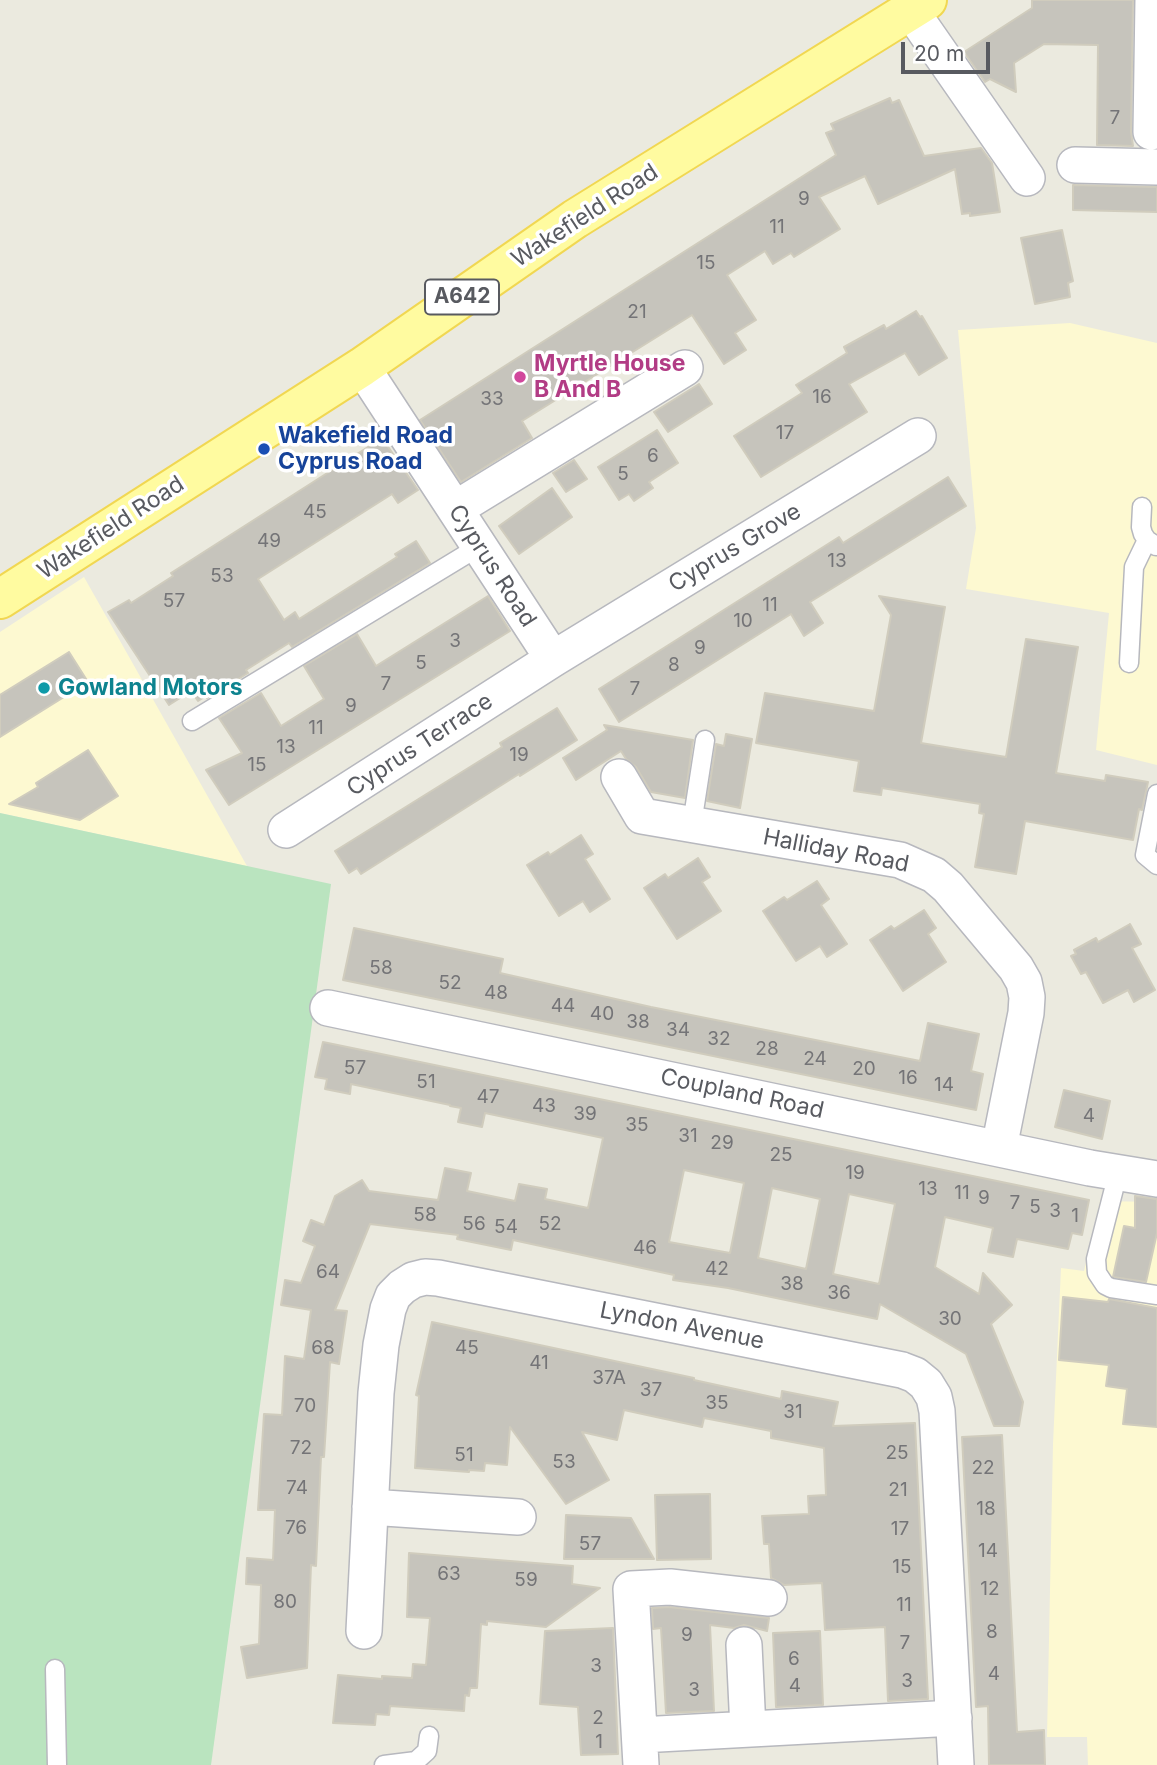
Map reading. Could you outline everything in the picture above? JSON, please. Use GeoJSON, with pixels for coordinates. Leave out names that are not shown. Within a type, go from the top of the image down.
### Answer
{"type":"FeatureCollection","features":[{"type":"Feature","properties":{"kind":"main road","name":"Wakefield Road"},"geometry":{"type":"LineString","coordinates":[[0,599],[362,367],[575,219],[919,6]]}},
{"type":"Feature","properties":{"kind":"street"},"geometry":{"type":"LineString","coordinates":[[1151,132],[1153,0]]}},
{"type":"Feature","properties":{"kind":"street"},"geometry":{"type":"LineString","coordinates":[[919,6],[1027,178]]}},
{"type":"Feature","properties":{"kind":"street"},"geometry":{"type":"LineString","coordinates":[[1075,165],[1157,167]]}},
{"type":"Feature","properties":{"kind":"street","name":"Cyprus Road"},"geometry":{"type":"LineString","coordinates":[[362,367],[553,659]]}},
{"type":"Feature","properties":{"kind":"street"},"geometry":{"type":"LineString","coordinates":[[455,509],[685,368]]}},
{"type":"Feature","properties":{"kind":"street","name":"Cyprus Grove"},"geometry":{"type":"LineString","coordinates":[[553,659],[918,436]]}},
{"type":"Feature","properties":{"kind":"street","name":"Cyprus Terrace"},"geometry":{"type":"LineString","coordinates":[[286,830],[553,659]]}},
{"type":"Feature","properties":{"kind":"street","name":"Halliday Road"},"geometry":{"type":"LineString","coordinates":[[619,777],[642,816],[900,860],[918,866],[948,887],[1016,968],[1024,982],[1027,997],[999,1148]]}},
{"type":"Feature","properties":{"kind":"street","name":"Coupland Road"},"geometry":{"type":"LineString","coordinates":[[328,1008],[1157,1179]]}},
{"type":"Feature","properties":{"kind":"street","name":"Lyndon Avenue"},"geometry":{"type":"LineString","coordinates":[[364,1631],[376,1393],[381,1345],[388,1309],[393,1296],[402,1287],[425,1277],[902,1370],[915,1375],[926,1384],[934,1397],[937,1410],[956,1765]]}},
{"type":"Feature","properties":{"kind":"street"},"geometry":{"type":"LineString","coordinates":[[370,1507],[518,1517]]}},
{"type":"Feature","properties":{"kind":"street"},"geometry":{"type":"LineString","coordinates":[[769,1598],[670,1587],[631,1589],[640,1750],[748,1729],[954,1718]]}},
{"type":"Feature","properties":{"kind":"street"},"geometry":{"type":"LineString","coordinates":[[744,1645],[748,1729]]}},
{"type":"Feature","properties":{"kind":"lane"},"geometry":{"type":"LineString","coordinates":[[1129,663],[1134,567],[1152,543],[1141,527],[1142,507]]}},
{"type":"Feature","properties":{"kind":"lane"},"geometry":{"type":"LineString","coordinates":[[192,721],[480,546]]}},
{"type":"Feature","properties":{"kind":"lane"},"geometry":{"type":"LineString","coordinates":[[692,824],[705,740]]}},
{"type":"Feature","properties":{"kind":"lane"},"geometry":{"type":"LineString","coordinates":[[1157,794],[1145,856],[1157,865]]}},
{"type":"Feature","properties":{"kind":"lane"},"geometry":{"type":"LineString","coordinates":[[1118,1173],[1096,1259],[1097,1273],[1111,1289],[1157,1295]]}},
{"type":"Feature","properties":{"kind":"lane"},"geometry":{"type":"LineString","coordinates":[[55,1669],[57,1765]]}},
{"type":"Feature","properties":{"kind":"lane"},"geometry":{"type":"LineString","coordinates":[[384,1765],[416,1761],[427,1751],[429,1736]]}},
{"type":"Feature","properties":{"kind":"shaded area"},"geometry":{"type":"Polygon","coordinates":[[[1070,323],[1157,343],[1157,765],[1096,750],[1109,613],[966,589],[976,528],[958,330],[1070,323]]]}},
{"type":"Feature","properties":{"kind":"shaded area"},"geometry":{"type":"Polygon","coordinates":[[[84,577],[247,866],[0,813],[0,632],[84,577]]]}},
{"type":"Feature","properties":{"kind":"shaded area"},"geometry":{"type":"Polygon","coordinates":[[[1100,1201],[1157,1202],[1157,1765],[1088,1765],[1087,1737],[1047,1737],[1053,1444],[1061,1268],[1084,1271],[1100,1201]]]}},
{"type":"Feature","properties":{"kind":"green space"},"geometry":{"type":"Polygon","coordinates":[[[0,813],[331,884],[211,1765],[0,1765],[0,813]]]}},
{"type":"Feature","properties":{"kind":"building"},"geometry":{"type":"Polygon","coordinates":[[[1032,0],[1133,0],[1133,146],[1097,145],[1098,45],[1044,44],[1014,63],[1016,92],[990,79],[985,82],[964,52],[1032,8],[1032,0]]]}},
{"type":"Feature","properties":{"kind":"building"},"geometry":{"type":"Polygon","coordinates":[[[890,98],[892,103],[899,100],[924,156],[981,148],[992,163],[1000,212],[970,216],[970,213],[962,214],[955,169],[878,204],[865,176],[819,197],[840,229],[794,257],[791,253],[773,264],[765,251],[727,275],[756,320],[735,333],[746,350],[724,364],[692,315],[522,421],[532,438],[461,482],[420,420],[836,155],[826,133],[834,130],[831,124],[890,98]]]}},
{"type":"Feature","properties":{"kind":"building"},"geometry":{"type":"Polygon","coordinates":[[[1073,185],[1157,187],[1157,212],[1073,210],[1073,185]]]}},
{"type":"Feature","properties":{"kind":"building"},"geometry":{"type":"Polygon","coordinates":[[[1062,230],[1073,281],[1068,283],[1070,297],[1035,304],[1021,238],[1062,230]]]}},
{"type":"Feature","properties":{"kind":"building"},"geometry":{"type":"Polygon","coordinates":[[[916,311],[922,316],[947,358],[919,375],[905,353],[849,384],[867,412],[761,477],[734,436],[802,393],[796,385],[847,353],[844,347],[884,325],[886,329],[916,311]]]}},
{"type":"Feature","properties":{"kind":"building"},"geometry":{"type":"Polygon","coordinates":[[[699,384],[712,404],[668,432],[654,412],[699,384]]]}},
{"type":"Feature","properties":{"kind":"building"},"geometry":{"type":"Polygon","coordinates":[[[657,430],[678,463],[649,482],[653,488],[634,501],[629,494],[619,500],[598,467],[657,430]]]}},
{"type":"Feature","properties":{"kind":"building"},"geometry":{"type":"Polygon","coordinates":[[[382,438],[418,490],[398,503],[392,494],[258,579],[284,620],[295,612],[299,619],[397,557],[395,554],[416,541],[430,563],[292,647],[289,643],[207,698],[206,696],[198,701],[191,691],[169,705],[108,612],[129,600],[131,603],[173,576],[171,573],[382,438]]]}},
{"type":"Feature","properties":{"kind":"building"},"geometry":{"type":"Polygon","coordinates":[[[574,460],[587,479],[566,492],[553,473],[574,460]]]}},
{"type":"Feature","properties":{"kind":"building"},"geometry":{"type":"Polygon","coordinates":[[[948,477],[966,506],[810,602],[823,623],[804,636],[791,614],[619,722],[599,689],[839,537],[843,543],[948,477]]]}},
{"type":"Feature","properties":{"kind":"building"},"geometry":{"type":"Polygon","coordinates":[[[552,488],[572,517],[519,554],[499,526],[552,488]]]}},
{"type":"Feature","properties":{"kind":"building"},"geometry":{"type":"Polygon","coordinates":[[[488,596],[510,631],[229,805],[206,770],[242,753],[219,718],[261,693],[281,726],[324,699],[304,666],[357,634],[376,666],[488,596]]]}},
{"type":"Feature","properties":{"kind":"building"},"geometry":{"type":"Polygon","coordinates":[[[879,596],[945,607],[921,743],[1006,757],[1026,639],[1078,647],[1056,773],[1105,781],[1106,775],[1148,782],[1133,840],[1025,821],[1016,874],[975,867],[984,814],[979,813],[980,804],[882,788],[881,795],[854,791],[859,761],[756,743],[765,693],[874,711],[891,615],[879,596]]]}},
{"type":"Feature","properties":{"kind":"building","name":"Gowland Motors"},"geometry":{"type":"Polygon","coordinates":[[[69,652],[88,682],[0,737],[0,695],[69,652]]]}},
{"type":"Feature","properties":{"kind":"building"},"geometry":{"type":"Polygon","coordinates":[[[557,708],[577,740],[361,874],[357,868],[349,873],[335,851],[502,747],[500,743],[557,708]]]}},
{"type":"Feature","properties":{"kind":"building"},"geometry":{"type":"Polygon","coordinates":[[[604,725],[693,740],[685,798],[651,792],[636,767],[621,751],[576,780],[563,758],[607,730],[604,725]]]}},
{"type":"Feature","properties":{"kind":"building"},"geometry":{"type":"Polygon","coordinates":[[[726,734],[752,739],[740,808],[707,801],[716,744],[724,746],[726,734]]]}},
{"type":"Feature","properties":{"kind":"building"},"geometry":{"type":"Polygon","coordinates":[[[88,750],[118,796],[80,820],[9,804],[38,787],[36,783],[88,750]]]}},
{"type":"Feature","properties":{"kind":"building"},"geometry":{"type":"Polygon","coordinates":[[[581,835],[593,854],[585,859],[610,899],[590,912],[583,901],[559,916],[527,865],[548,852],[550,855],[581,835]]]}},
{"type":"Feature","properties":{"kind":"building"},"geometry":{"type":"Polygon","coordinates":[[[698,858],[710,877],[702,882],[721,911],[677,939],[644,888],[665,874],[668,878],[698,858]]]}},
{"type":"Feature","properties":{"kind":"building"},"geometry":{"type":"Polygon","coordinates":[[[817,881],[829,899],[821,905],[847,944],[827,957],[820,946],[796,961],[763,911],[817,881]]]}},
{"type":"Feature","properties":{"kind":"building"},"geometry":{"type":"Polygon","coordinates":[[[924,910],[936,928],[928,934],[946,962],[903,991],[870,940],[924,910]]]}},
{"type":"Feature","properties":{"kind":"building"},"geometry":{"type":"Polygon","coordinates":[[[1130,924],[1141,944],[1132,948],[1155,990],[1134,1002],[1128,990],[1103,1003],[1086,972],[1081,974],[1071,956],[1076,954],[1074,950],[1096,938],[1098,942],[1130,924]]]}},
{"type":"Feature","properties":{"kind":"building"},"geometry":{"type":"Polygon","coordinates":[[[354,928],[503,959],[500,973],[651,1007],[920,1061],[928,1023],[979,1034],[971,1071],[983,1074],[976,1110],[343,980],[354,928]]]}},
{"type":"Feature","properties":{"kind":"building"},"geometry":{"type":"Polygon","coordinates":[[[323,1042],[1089,1200],[1082,1235],[1072,1233],[1068,1249],[1017,1239],[1013,1257],[988,1252],[993,1228],[945,1217],[935,1267],[979,1294],[983,1273],[1012,1305],[991,1324],[1023,1402],[1019,1426],[994,1426],[966,1354],[880,1304],[877,1319],[728,1288],[673,1280],[674,1275],[513,1240],[511,1250],[457,1239],[458,1235],[370,1224],[335,1310],[347,1311],[339,1364],[330,1362],[324,1457],[321,1457],[316,1566],[311,1565],[307,1668],[247,1678],[241,1647],[259,1644],[261,1585],[246,1584],[247,1558],[273,1560],[275,1510],[258,1510],[264,1414],[282,1415],[285,1356],[304,1359],[311,1310],[281,1305],[285,1280],[301,1283],[315,1246],[303,1241],[311,1220],[324,1225],[335,1196],[362,1180],[369,1191],[438,1200],[445,1168],[471,1173],[467,1191],[515,1201],[519,1184],[547,1189],[545,1199],[588,1208],[603,1138],[485,1113],[482,1127],[458,1122],[461,1108],[351,1084],[350,1094],[325,1089],[327,1079],[315,1077],[323,1042]],[[684,1170],[669,1242],[730,1253],[744,1183],[684,1170]],[[772,1188],[758,1258],[806,1269],[820,1199],[772,1188]],[[849,1194],[833,1274],[879,1284],[895,1204],[849,1194]]]}},
{"type":"Feature","properties":{"kind":"building"},"geometry":{"type":"Polygon","coordinates":[[[1064,1090],[1110,1101],[1102,1139],[1055,1127],[1064,1090]]]}},
{"type":"Feature","properties":{"kind":"building"},"geometry":{"type":"Polygon","coordinates":[[[1135,1196],[1157,1199],[1157,1233],[1146,1282],[1113,1277],[1124,1226],[1135,1228],[1135,1196]]]}},
{"type":"Feature","properties":{"kind":"building"},"geometry":{"type":"Polygon","coordinates":[[[1063,1297],[1108,1302],[1109,1299],[1157,1308],[1157,1427],[1123,1424],[1127,1389],[1106,1386],[1109,1365],[1059,1360],[1063,1297]]]}},
{"type":"Feature","properties":{"kind":"building"},"geometry":{"type":"Polygon","coordinates":[[[432,1322],[781,1399],[782,1391],[838,1402],[833,1426],[915,1423],[928,1699],[888,1701],[885,1627],[825,1630],[822,1583],[784,1585],[771,1578],[769,1544],[764,1544],[762,1516],[809,1514],[808,1496],[826,1495],[824,1448],[771,1438],[771,1431],[704,1418],[702,1427],[624,1410],[617,1440],[582,1432],[609,1480],[566,1504],[510,1427],[507,1465],[485,1463],[484,1471],[469,1472],[415,1468],[419,1396],[416,1395],[432,1322]]]}},
{"type":"Feature","properties":{"kind":"building"},"geometry":{"type":"Polygon","coordinates":[[[1002,1435],[1017,1732],[1044,1730],[1045,1765],[989,1765],[988,1706],[976,1707],[962,1437],[1002,1435]]]}},
{"type":"Feature","properties":{"kind":"building"},"geometry":{"type":"Polygon","coordinates":[[[710,1494],[711,1559],[657,1560],[655,1495],[710,1494]]]}},
{"type":"Feature","properties":{"kind":"building"},"geometry":{"type":"Polygon","coordinates":[[[566,1515],[631,1518],[654,1559],[564,1559],[566,1515]]]}},
{"type":"Feature","properties":{"kind":"building"},"geometry":{"type":"Polygon","coordinates":[[[409,1553],[573,1566],[572,1584],[600,1588],[546,1627],[487,1621],[487,1625],[481,1624],[477,1688],[470,1688],[469,1696],[465,1695],[464,1711],[390,1706],[389,1715],[376,1714],[375,1725],[333,1723],[338,1675],[382,1679],[382,1676],[412,1678],[413,1664],[426,1665],[430,1618],[407,1617],[409,1553]]]}},
{"type":"Feature","properties":{"kind":"building"},"geometry":{"type":"Polygon","coordinates":[[[669,1607],[769,1618],[767,1631],[744,1625],[734,1628],[710,1625],[714,1711],[666,1713],[661,1628],[653,1629],[652,1608],[669,1607]]]}},
{"type":"Feature","properties":{"kind":"building"},"geometry":{"type":"Polygon","coordinates":[[[613,1628],[618,1754],[581,1755],[578,1707],[540,1704],[545,1631],[613,1628]]]}},
{"type":"Feature","properties":{"kind":"building"},"geometry":{"type":"Polygon","coordinates":[[[820,1631],[823,1705],[776,1707],[773,1633],[820,1631]]]}},
{"type":"Feature","properties":{"kind":"place","name":"Myrtle House B And B"},"geometry":{"type":"Point","coordinates":[520,377]}},
{"type":"Feature","properties":{"kind":"place","name":"Wakefield Road Cyprus Road"},"geometry":{"type":"Point","coordinates":[264,449]}},
{"type":"Feature","properties":{"kind":"place","name":"Gowland Motors"},"geometry":{"type":"Point","coordinates":[44,688]}}]}
